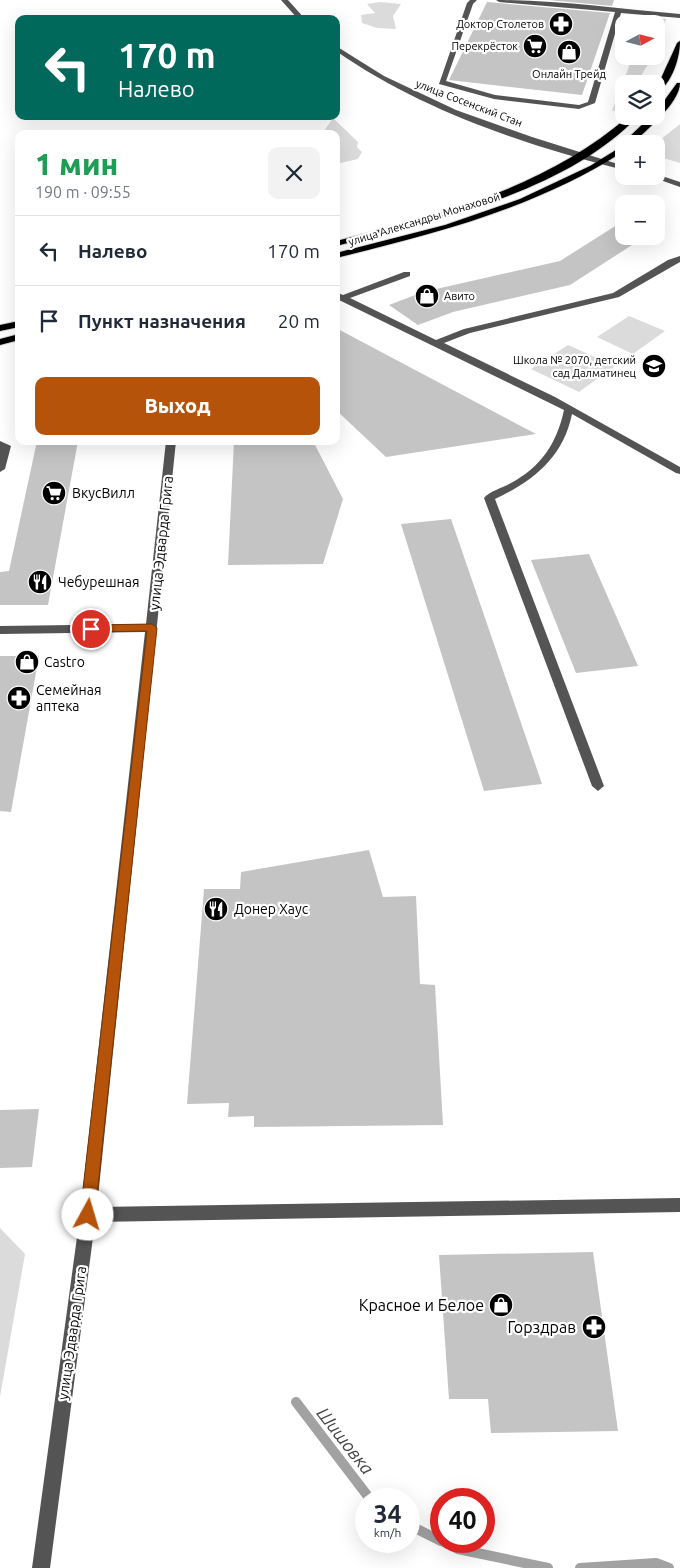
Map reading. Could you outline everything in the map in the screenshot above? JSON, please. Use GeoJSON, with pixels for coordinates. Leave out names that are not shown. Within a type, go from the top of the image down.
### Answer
{"type":"FeatureCollection","features":[{"type":"Feature","properties":{"kind":"main road"},"geometry":{"type":"LineString","coordinates":[[665,80],[680,43]]}},
{"type":"Feature","properties":{"kind":"main road"},"geometry":{"type":"LineString","coordinates":[[637,135],[661,111],[680,85]]}},
{"type":"Feature","properties":{"kind":"main road","name":"улица Александры Монаховой"},"geometry":{"type":"LineString","coordinates":[[340,243],[445,214],[488,199],[582,157],[626,125]]}},
{"type":"Feature","properties":{"kind":"main road","name":"улица Александры Монаховой"},"geometry":{"type":"LineString","coordinates":[[340,255],[432,230],[502,208],[602,163],[615,154]]}},
{"type":"Feature","properties":{"kind":"main road"},"geometry":{"type":"LineString","coordinates":[[0,328],[15,325]]}},
{"type":"Feature","properties":{"kind":"main road"},"geometry":{"type":"LineString","coordinates":[[0,342],[15,338]]}},
{"type":"Feature","properties":{"kind":"street"},"geometry":{"type":"LineString","coordinates":[[284,0],[298,15]]}},
{"type":"Feature","properties":{"kind":"street"},"geometry":{"type":"LineString","coordinates":[[474,0],[470,3],[442,82],[494,97],[579,107],[591,103],[619,10]]}},
{"type":"Feature","properties":{"kind":"street"},"geometry":{"type":"LineString","coordinates":[[499,0],[680,16]]}},
{"type":"Feature","properties":{"kind":"street","name":"улица Сосенский Стан"},"geometry":{"type":"LineString","coordinates":[[340,51],[359,65],[427,101],[479,122],[582,157],[615,166]]}},
{"type":"Feature","properties":{"kind":"street"},"geometry":{"type":"LineString","coordinates":[[665,180],[680,185]]}},
{"type":"Feature","properties":{"kind":"street"},"geometry":{"type":"LineString","coordinates":[[436,343],[467,331],[616,295],[671,262],[680,259]]}},
{"type":"Feature","properties":{"kind":"street"},"geometry":{"type":"LineString","coordinates":[[340,296],[407,274]]}},
{"type":"Feature","properties":{"kind":"street"},"geometry":{"type":"LineString","coordinates":[[340,296],[568,408],[680,470]]}},
{"type":"Feature","properties":{"kind":"street"},"geometry":{"type":"LineString","coordinates":[[568,408],[563,435],[545,462],[530,477],[514,487],[489,498],[598,786]]}},
{"type":"Feature","properties":{"kind":"street"},"geometry":{"type":"LineString","coordinates":[[0,444],[6,446],[0,469]]}},
{"type":"Feature","properties":{"kind":"street","name":"улица Эдварда Грига"},"geometry":{"type":"LineString","coordinates":[[41,1568],[88,1215],[171,445]]}},
{"type":"Feature","properties":{"kind":"street"},"geometry":{"type":"LineString","coordinates":[[0,630],[152,628]]}},
{"type":"Feature","properties":{"kind":"street"},"geometry":{"type":"LineString","coordinates":[[88,1215],[680,1205]]}},
{"type":"Feature","properties":{"kind":"shaded area"},"geometry":{"type":"Polygon","coordinates":[[[380,2],[401,4],[393,16],[396,29],[377,28],[362,23],[361,15],[375,13],[367,4],[380,2]]]}},
{"type":"Feature","properties":{"kind":"shaded area"},"geometry":{"type":"Polygon","coordinates":[[[630,65],[648,65],[641,75],[626,75],[630,65]]]}},
{"type":"Feature","properties":{"kind":"shaded area"},"geometry":{"type":"Polygon","coordinates":[[[332,120],[335,120],[358,142],[357,147],[362,152],[358,159],[340,163],[340,130],[325,130],[332,120]]]}},
{"type":"Feature","properties":{"kind":"shaded area"},"geometry":{"type":"Polygon","coordinates":[[[680,124],[680,163],[665,158],[665,136],[680,124]]]}},
{"type":"Feature","properties":{"kind":"shaded area"},"geometry":{"type":"Polygon","coordinates":[[[629,316],[665,331],[633,354],[597,337],[629,316]]]}},
{"type":"Feature","properties":{"kind":"shaded area"},"geometry":{"type":"Polygon","coordinates":[[[568,345],[615,366],[579,392],[531,369],[568,345]]]}},
{"type":"Feature","properties":{"kind":"shaded area"},"geometry":{"type":"Polygon","coordinates":[[[0,1228],[25,1254],[0,1397],[0,1228]]]}},
{"type":"Feature","properties":{"kind":"building"},"geometry":{"type":"Polygon","coordinates":[[[548,0],[614,0],[612,6],[548,0]]]}},
{"type":"Feature","properties":{"kind":"building"},"geometry":{"type":"Polygon","coordinates":[[[487,2],[610,13],[582,95],[449,80],[487,2]]]}},
{"type":"Feature","properties":{"kind":"building"},"geometry":{"type":"Polygon","coordinates":[[[615,226],[615,245],[632,245],[570,285],[453,312],[418,325],[389,305],[423,292],[560,261],[615,226]]]}},
{"type":"Feature","properties":{"kind":"building"},"geometry":{"type":"Polygon","coordinates":[[[340,330],[536,434],[386,457],[340,414],[340,330]]]}},
{"type":"Feature","properties":{"kind":"building"},"geometry":{"type":"Polygon","coordinates":[[[36,445],[77,445],[48,605],[0,605],[0,572],[9,571],[36,445]]]}},
{"type":"Feature","properties":{"kind":"building"},"geometry":{"type":"Polygon","coordinates":[[[234,445],[315,445],[343,499],[323,564],[228,565],[234,445]]]}},
{"type":"Feature","properties":{"kind":"building"},"geometry":{"type":"Polygon","coordinates":[[[451,519],[542,784],[484,791],[401,524],[451,519]]]}},
{"type":"Feature","properties":{"kind":"building"},"geometry":{"type":"Polygon","coordinates":[[[589,554],[638,666],[576,673],[531,560],[589,554]]]}},
{"type":"Feature","properties":{"kind":"building"},"geometry":{"type":"Polygon","coordinates":[[[0,656],[39,656],[11,812],[0,811],[0,656]]]}},
{"type":"Feature","properties":{"kind":"building"},"geometry":{"type":"Polygon","coordinates":[[[369,850],[383,897],[416,896],[420,984],[435,985],[443,1125],[254,1127],[254,1116],[228,1117],[229,1103],[187,1104],[204,889],[240,889],[241,872],[369,850]]]}},
{"type":"Feature","properties":{"kind":"building"},"geometry":{"type":"Polygon","coordinates":[[[39,1109],[32,1167],[0,1168],[0,1110],[39,1109]]]}},
{"type":"Feature","properties":{"kind":"building"},"geometry":{"type":"Polygon","coordinates":[[[593,1252],[618,1431],[491,1433],[488,1399],[449,1399],[439,1255],[593,1252]]]}},
{"type":"Feature","properties":{"kind":"waterway","name":"Шишовка"},"geometry":{"type":"LineString","coordinates":[[296,1402],[362,1488]]}},
{"type":"Feature","properties":{"kind":"waterway","name":"Шишовка"},"geometry":{"type":"LineString","coordinates":[[420,1530],[430,1536]]}},
{"type":"Feature","properties":{"kind":"waterway","name":"Шишовка"},"geometry":{"type":"LineString","coordinates":[[477,1553],[548,1568]]}},
{"type":"Feature","properties":{"kind":"waterway","name":"Шишовка"},"geometry":{"type":"LineString","coordinates":[[580,1568],[656,1563],[669,1568]]}},
{"type":"Feature","properties":{"kind":"place","name":"Доктор Столетов"},"geometry":{"type":"Point","coordinates":[561,24]}},
{"type":"Feature","properties":{"kind":"place","name":"Перекрёсток"},"geometry":{"type":"Point","coordinates":[535,46]}},
{"type":"Feature","properties":{"kind":"place","name":"Онлайн Трейд"},"geometry":{"type":"Point","coordinates":[569,52]}},
{"type":"Feature","properties":{"kind":"place","name":"Авито"},"geometry":{"type":"Point","coordinates":[427,296]}},
{"type":"Feature","properties":{"kind":"place","name":"Школа № 2070, детский сад Далматинец"},"geometry":{"type":"Point","coordinates":[654,366]}},
{"type":"Feature","properties":{"kind":"place","name":"ВкусВилл"},"geometry":{"type":"Point","coordinates":[54,493]}},
{"type":"Feature","properties":{"kind":"place","name":"Чебурешная"},"geometry":{"type":"Point","coordinates":[40,582]}},
{"type":"Feature","properties":{"kind":"place","name":"Castro"},"geometry":{"type":"Point","coordinates":[27,662]}},
{"type":"Feature","properties":{"kind":"place","name":"Семейная аптека"},"geometry":{"type":"Point","coordinates":[19,698]}},
{"type":"Feature","properties":{"kind":"place","name":"Донер Хаус"},"geometry":{"type":"Point","coordinates":[216,909]}},
{"type":"Feature","properties":{"kind":"place","name":"Красное и Белое"},"geometry":{"type":"Point","coordinates":[501,1305]}},
{"type":"Feature","properties":{"kind":"place","name":"Горздрав"},"geometry":{"type":"Point","coordinates":[594,1327]}},
{"type":"Feature","properties":{"kind":"route"},"geometry":{"type":"LineString","coordinates":[[88,1215],[152,628],[91,629]]}}]}
